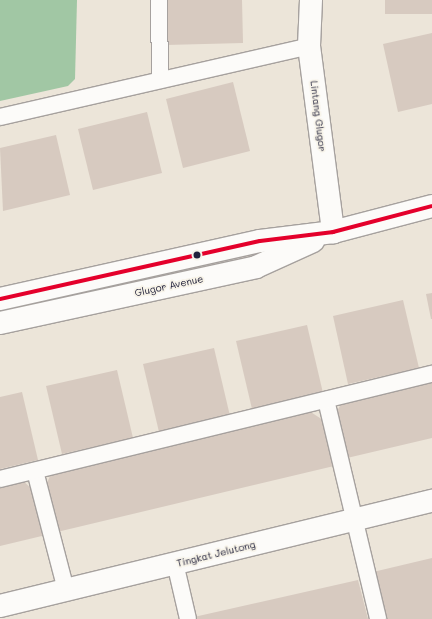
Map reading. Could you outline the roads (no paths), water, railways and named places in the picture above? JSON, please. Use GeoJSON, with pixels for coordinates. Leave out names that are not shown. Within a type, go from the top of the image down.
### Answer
{"type":"FeatureCollection","features":[{"type":"Feature","properties":{"kind":"street","name":"Lintang Glugor"},"geometry":{"type":"LineString","coordinates":[[311,0],[310,46],[333,232]]}},
{"type":"Feature","properties":{"kind":"street","name":"Glugor Avenue"},"geometry":{"type":"LineString","coordinates":[[0,299],[260,241],[333,232],[432,206]]}},
{"type":"Feature","properties":{"kind":"street","name":"Glugor Avenue"},"geometry":{"type":"LineString","coordinates":[[0,323],[256,267],[333,232]]}},
{"type":"Feature","properties":{"kind":"street","name":"Tingkat Jelutong"},"geometry":{"type":"LineString","coordinates":[[0,606],[432,501]]}},
{"type":"Feature","properties":{"kind":"lane"},"geometry":{"type":"LineString","coordinates":[[159,0],[160,78]]}},
{"type":"Feature","properties":{"kind":"lane"},"geometry":{"type":"LineString","coordinates":[[0,117],[160,78],[310,46]]}},
{"type":"Feature","properties":{"kind":"lane"},"geometry":{"type":"LineString","coordinates":[[0,479],[432,374]]}},
{"type":"Feature","properties":{"kind":"lane"},"geometry":{"type":"LineString","coordinates":[[326,400],[378,619]]}},
{"type":"Feature","properties":{"kind":"lane"},"geometry":{"type":"LineString","coordinates":[[35,471],[66,590]]}},
{"type":"Feature","properties":{"kind":"lane"},"geometry":{"type":"LineString","coordinates":[[175,564],[188,619]]}}]}
